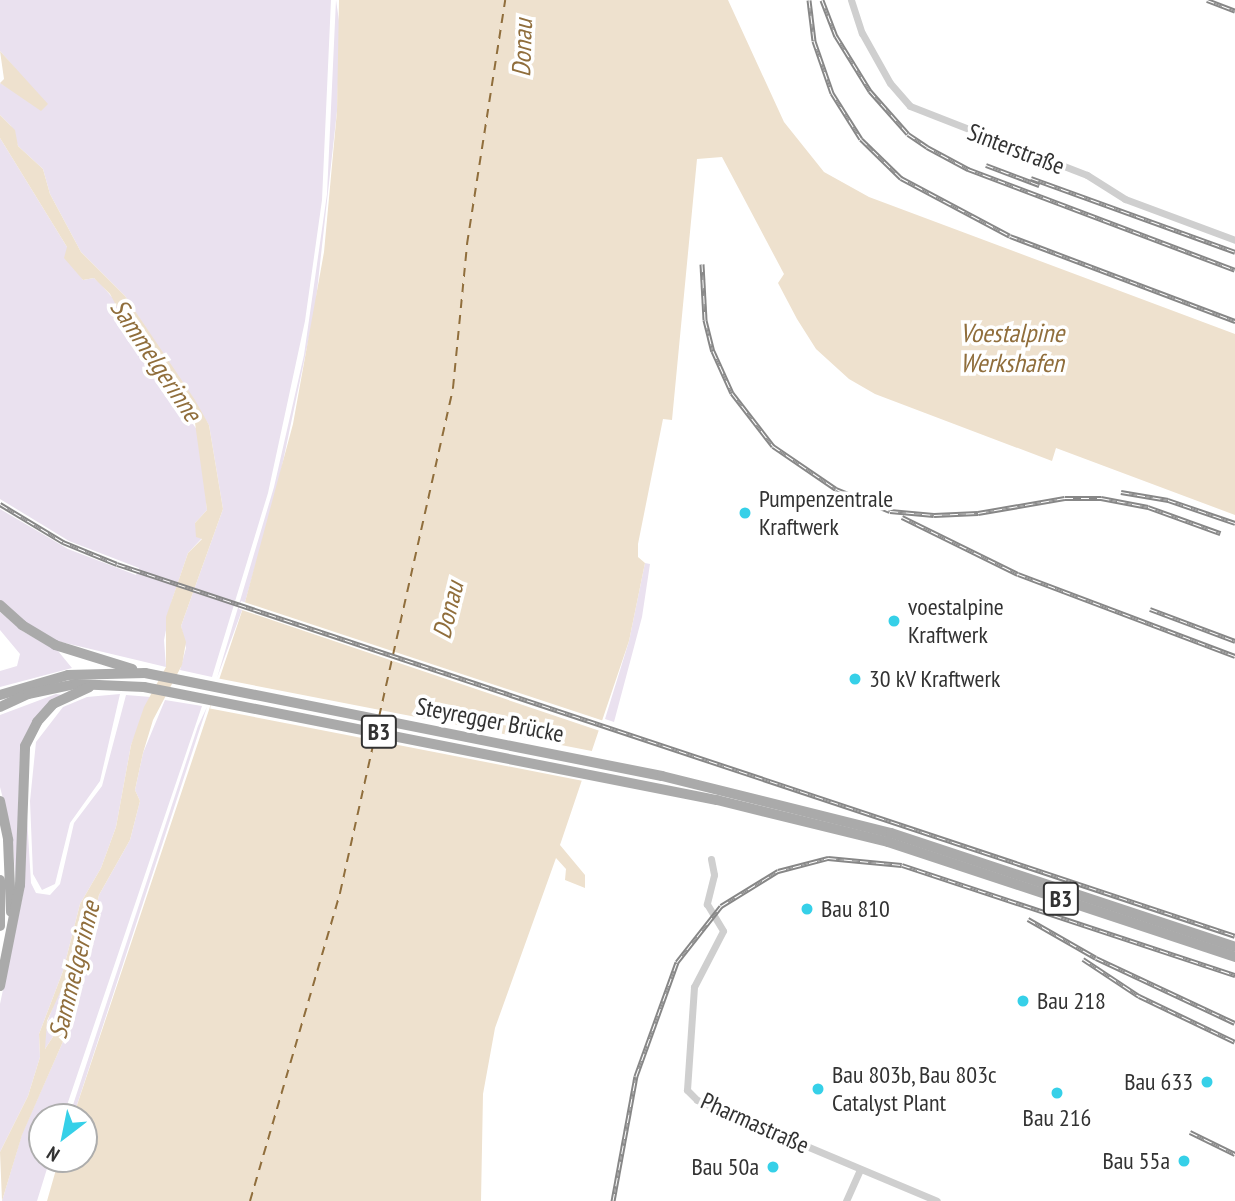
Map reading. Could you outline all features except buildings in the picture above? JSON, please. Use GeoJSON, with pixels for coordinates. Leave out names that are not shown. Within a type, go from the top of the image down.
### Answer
{"type":"FeatureCollection","features":[{"type":"Feature","properties":{"kind":"main road","name":"B3"},"geometry":{"type":"LineString","coordinates":[[0,606],[45,639],[102,673]]}},
{"type":"Feature","properties":{"kind":"main road","name":"B3"},"geometry":{"type":"LineString","coordinates":[[0,695],[42,680],[102,673]]}},
{"type":"Feature","properties":{"kind":"main road","name":"B3"},"geometry":{"type":"LineString","coordinates":[[0,707],[102,673]]}},
{"type":"Feature","properties":{"kind":"main road","name":"Steyregger Brücke"},"geometry":{"type":"LineString","coordinates":[[102,673],[145,673],[662,776],[881,830],[1235,947]]}},
{"type":"Feature","properties":{"kind":"main road","name":"Steyregger Brücke"},"geometry":{"type":"LineString","coordinates":[[102,673],[194,695],[658,788],[857,833],[1235,957]]}},
{"type":"Feature","properties":{"kind":"main road"},"geometry":{"type":"LineString","coordinates":[[6,927],[20,885],[25,746],[37,722],[53,704],[102,673]]}},
{"type":"Feature","properties":{"kind":"main road"},"geometry":{"type":"LineString","coordinates":[[0,801],[8,840],[6,927],[0,986]]}},
{"type":"Feature","properties":{"kind":"main road"},"geometry":{"type":"LineString","coordinates":[[0,880],[6,927]]}},
{"type":"Feature","properties":{"kind":"street","name":"Sinterstraße"},"geometry":{"type":"LineString","coordinates":[[851,0],[862,33],[890,83],[910,106],[1087,175],[1125,199],[1235,240]]}},
{"type":"Feature","properties":{"kind":"street","name":"Pharmastraße"},"geometry":{"type":"LineString","coordinates":[[711,859],[714,875],[707,904],[723,931],[694,987],[687,1090],[696,1100],[936,1201]]}},
{"type":"Feature","properties":{"kind":"street"},"geometry":{"type":"LineString","coordinates":[[846,1201],[860,1169]]}},
{"type":"Feature","properties":{"kind":"shaded area"},"geometry":{"type":"Polygon","coordinates":[[[0,0],[331,0],[322,200],[305,321],[268,493],[212,677],[180,670],[186,648],[181,626],[223,509],[209,425],[125,296],[81,252],[50,194],[43,169],[18,146],[11,126],[0,115],[0,83],[28,99],[14,67],[0,51],[0,0]]]}},
{"type":"Feature","properties":{"kind":"shaded area"},"geometry":{"type":"Polygon","coordinates":[[[336,0],[340,28],[337,111],[315,309],[277,490],[245,602],[217,678],[274,487],[304,355],[327,194],[336,0]]]}},
{"type":"Feature","properties":{"kind":"shaded area"},"geometry":{"type":"Polygon","coordinates":[[[0,138],[67,247],[70,261],[83,280],[94,278],[122,309],[138,346],[200,434],[207,510],[195,523],[202,538],[188,553],[172,600],[164,640],[166,667],[57,641],[23,621],[0,600],[0,509],[68,549],[136,575],[139,568],[69,541],[0,499],[0,138]]]}},
{"type":"Feature","properties":{"kind":"shaded area"},"geometry":{"type":"Polygon","coordinates":[[[645,563],[650,564],[642,617],[614,722],[605,719],[629,641],[645,563]]]}},
{"type":"Feature","properties":{"kind":"shaded area"},"geometry":{"type":"Polygon","coordinates":[[[0,612],[24,632],[58,651],[72,668],[0,687],[0,671],[17,666],[20,654],[0,630],[0,612]]]}},
{"type":"Feature","properties":{"kind":"shaded area"},"geometry":{"type":"Polygon","coordinates":[[[56,694],[62,695],[20,754],[16,883],[12,834],[0,787],[0,715],[56,694]]]}},
{"type":"Feature","properties":{"kind":"shaded area"},"geometry":{"type":"Polygon","coordinates":[[[120,694],[100,781],[70,823],[55,884],[42,890],[33,874],[30,801],[36,742],[63,707],[87,697],[120,694]]]}},
{"type":"Feature","properties":{"kind":"shaded area"},"geometry":{"type":"Polygon","coordinates":[[[126,695],[151,697],[131,745],[116,827],[101,868],[80,904],[63,971],[39,1034],[40,1057],[28,1096],[0,1152],[0,1004],[23,894],[26,800],[31,883],[36,893],[50,895],[60,884],[74,823],[102,786],[126,695]]]}},
{"type":"Feature","properties":{"kind":"shaded area"},"geometry":{"type":"Polygon","coordinates":[[[165,700],[202,706],[68,1103],[36,1103],[65,1037],[99,895],[130,840],[140,801],[135,790],[143,753],[165,700]]]}},
{"type":"Feature","properties":{"kind":"shaded area"},"geometry":{"type":"Polygon","coordinates":[[[207,707],[78,1103],[74,1103],[198,726],[207,707]]]}},
{"type":"Feature","properties":{"kind":"shaded area"},"geometry":{"type":"Polygon","coordinates":[[[64,977],[69,983],[56,1032],[45,1049],[45,1028],[64,977]]]}},
{"type":"Feature","properties":{"kind":"shaded area"},"geometry":{"type":"Polygon","coordinates":[[[28,1120],[28,1173],[46,1173],[37,1201],[2,1201],[28,1120]]]}},
{"type":"Feature","properties":{"kind":"water"},"geometry":{"type":"Polygon","coordinates":[[[339,0],[728,0],[784,122],[824,172],[869,197],[1235,334],[1235,515],[1056,448],[1052,461],[875,394],[849,379],[816,349],[797,319],[778,283],[784,274],[722,157],[697,159],[672,420],[663,419],[638,544],[638,557],[645,563],[629,641],[560,845],[585,875],[585,888],[565,880],[566,869],[556,858],[495,1028],[483,1094],[481,1201],[47,1201],[55,1173],[98,1173],[98,1103],[78,1103],[245,602],[293,424],[324,252],[337,111],[339,0]]]}},
{"type":"Feature","properties":{"kind":"water"},"geometry":{"type":"Polygon","coordinates":[[[0,51],[48,104],[41,111],[0,83],[4,79],[0,51]]]}},
{"type":"Feature","properties":{"kind":"water","name":"Sammelgerinne"},"geometry":{"type":"Polygon","coordinates":[[[0,115],[15,130],[18,146],[43,169],[50,194],[81,252],[125,296],[195,400],[209,425],[223,509],[181,626],[186,642],[182,665],[153,720],[143,753],[135,790],[140,801],[130,840],[99,895],[65,1037],[36,1103],[28,1103],[28,1121],[2,1201],[0,1152],[28,1096],[40,1057],[39,1034],[63,971],[80,904],[101,868],[116,827],[131,745],[144,707],[166,667],[166,617],[188,553],[202,539],[196,537],[195,523],[207,510],[195,423],[138,346],[110,294],[94,278],[83,280],[64,258],[67,247],[0,138],[0,115]],[[67,977],[47,1021],[45,1049],[56,1032],[67,977]]]}},
{"type":"Feature","properties":{"kind":"pier"},"geometry":{"type":"Polygon","coordinates":[[[241,601],[607,723],[600,731],[239,609],[241,601]]]}},
{"type":"Feature","properties":{"kind":"pier"},"geometry":{"type":"Polygon","coordinates":[[[216,678],[597,752],[591,782],[210,708],[216,678]]]}},
{"type":"Feature","properties":{"kind":"ferry route"},"geometry":{"type":"LineString","coordinates":[[379,717],[453,388],[467,244],[505,0]]}},
{"type":"Feature","properties":{"kind":"ferry route"},"geometry":{"type":"LineString","coordinates":[[250,1201],[340,893],[375,736]]}},
{"type":"Feature","properties":{"kind":"railway"},"geometry":{"type":"LineString","coordinates":[[809,0],[814,41],[832,93],[861,139],[901,178],[1010,236],[1235,321]]}},
{"type":"Feature","properties":{"kind":"railway"},"geometry":{"type":"LineString","coordinates":[[822,0],[836,36],[870,91],[908,134],[927,147],[968,169],[1235,270]]}},
{"type":"Feature","properties":{"kind":"railway"},"geometry":{"type":"LineString","coordinates":[[1207,0],[1235,11]]}},
{"type":"Feature","properties":{"kind":"railway"},"geometry":{"type":"LineString","coordinates":[[986,165],[1039,185]]}},
{"type":"Feature","properties":{"kind":"railway"},"geometry":{"type":"LineString","coordinates":[[1031,178],[1235,252]]}},
{"type":"Feature","properties":{"kind":"railway"},"geometry":{"type":"LineString","coordinates":[[702,264],[705,320],[713,351],[732,393],[773,446],[836,489],[890,511],[934,515],[978,513],[1065,498],[1101,498],[1148,507],[1220,533]]}},
{"type":"Feature","properties":{"kind":"railway"},"geometry":{"type":"LineString","coordinates":[[1121,492],[1168,500],[1235,523]]}},
{"type":"Feature","properties":{"kind":"railway"},"geometry":{"type":"LineString","coordinates":[[0,504],[63,542],[117,564],[1235,936]]}},
{"type":"Feature","properties":{"kind":"railway"},"geometry":{"type":"LineString","coordinates":[[902,517],[1018,574],[1235,656]]}},
{"type":"Feature","properties":{"kind":"railway"},"geometry":{"type":"LineString","coordinates":[[1150,609],[1235,641]]}},
{"type":"Feature","properties":{"kind":"railway"},"geometry":{"type":"LineString","coordinates":[[613,1201],[636,1076],[677,962],[721,906],[778,871],[828,858],[902,865],[1235,975]]}},
{"type":"Feature","properties":{"kind":"railway"},"geometry":{"type":"LineString","coordinates":[[1028,919],[1096,958],[1235,1023]]}},
{"type":"Feature","properties":{"kind":"railway"},"geometry":{"type":"LineString","coordinates":[[1083,959],[1139,996],[1235,1042]]}},
{"type":"Feature","properties":{"kind":"railway"},"geometry":{"type":"LineString","coordinates":[[1190,1132],[1235,1154]]}},
{"type":"Feature","properties":{"kind":"place","name":"Pumpenzentrale Kraftwerk"},"geometry":{"type":"Point","coordinates":[745,513]}},
{"type":"Feature","properties":{"kind":"place","name":"voestalpine Kraftwerk"},"geometry":{"type":"Point","coordinates":[894,621]}},
{"type":"Feature","properties":{"kind":"place","name":"30 kV Kraftwerk"},"geometry":{"type":"Point","coordinates":[855,679]}},
{"type":"Feature","properties":{"kind":"place","name":"Bau 810"},"geometry":{"type":"Point","coordinates":[807,909]}},
{"type":"Feature","properties":{"kind":"place","name":"Bau 218"},"geometry":{"type":"Point","coordinates":[1023,1001]}},
{"type":"Feature","properties":{"kind":"place","name":"Bau 633"},"geometry":{"type":"Point","coordinates":[1207,1082]}},
{"type":"Feature","properties":{"kind":"place","name":"Bau 803b, Bau 803c Catalyst Plant"},"geometry":{"type":"Point","coordinates":[818,1089]}},
{"type":"Feature","properties":{"kind":"place","name":"Bau 216"},"geometry":{"type":"Point","coordinates":[1057,1093]}},
{"type":"Feature","properties":{"kind":"place","name":"Bau 55a"},"geometry":{"type":"Point","coordinates":[1184,1161]}},
{"type":"Feature","properties":{"kind":"place","name":"Bau 50a"},"geometry":{"type":"Point","coordinates":[773,1167]}},
{"type":"Feature","properties":{"kind":"water label","name":"Donau"},"geometry":{"type":"Point","coordinates":[522,48]}},
{"type":"Feature","properties":{"kind":"water label","name":"Voestalpine Werkshafen"},"geometry":{"type":"Point","coordinates":[1012,348]}},
{"type":"Feature","properties":{"kind":"water label","name":"Donau"},"geometry":{"type":"Point","coordinates":[448,610]}}]}
